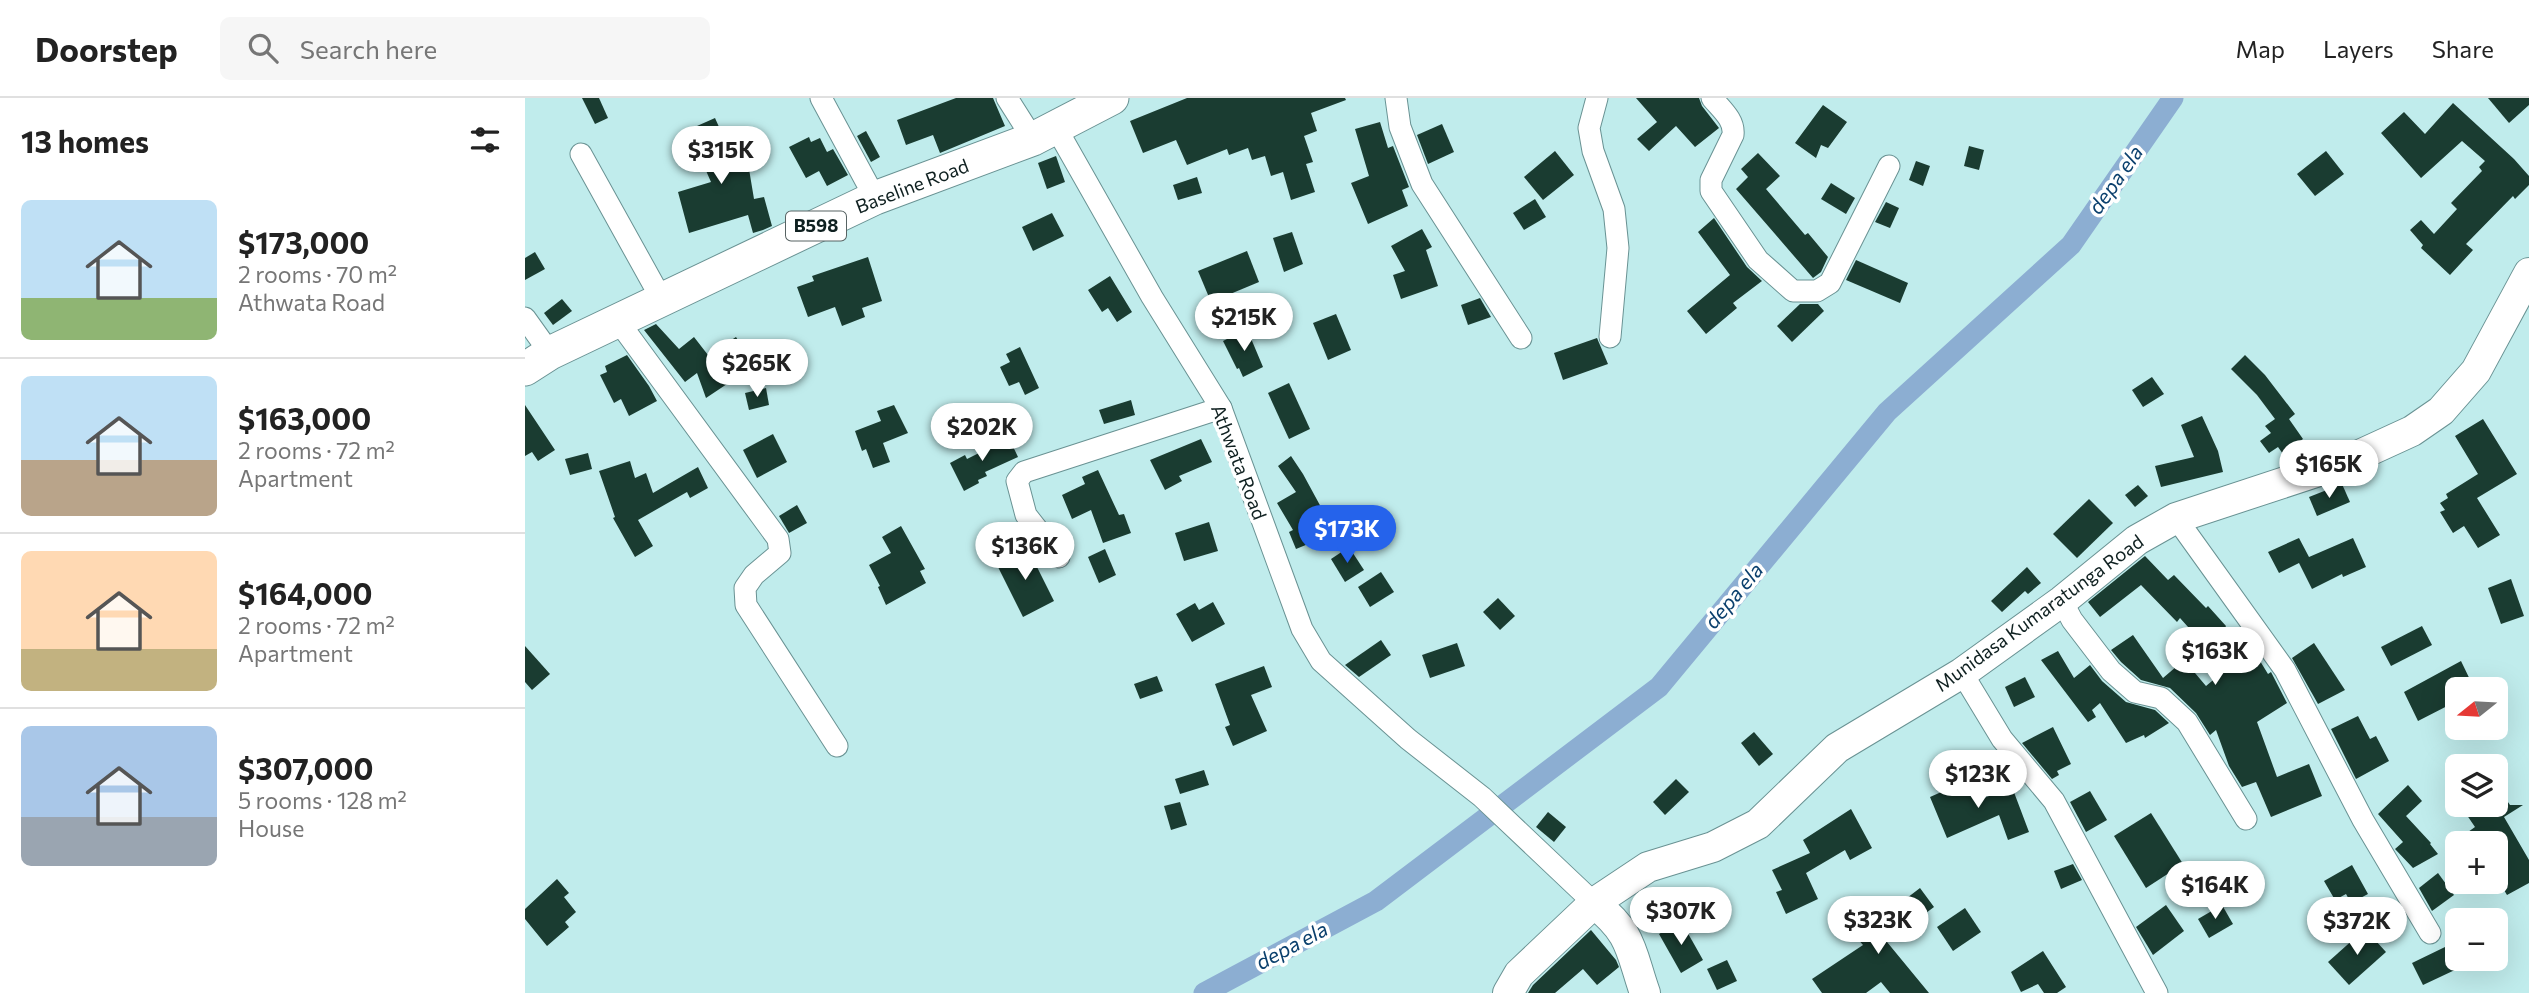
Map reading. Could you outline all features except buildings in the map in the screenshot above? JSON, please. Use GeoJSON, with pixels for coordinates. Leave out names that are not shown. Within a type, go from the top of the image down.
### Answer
{"type":"FeatureCollection","features":[{"type":"Feature","properties":{"kind":"main road","name":"Baseline Road"},"geometry":{"type":"LineString","coordinates":[[538,361],[875,198],[1044,133],[1112,98]]}},
{"type":"Feature","properties":{"kind":"street"},"geometry":{"type":"LineString","coordinates":[[821,98],[875,198]]}},
{"type":"Feature","properties":{"kind":"street","name":"Athwata Road"},"geometry":{"type":"LineString","coordinates":[[1007,98],[1044,133],[1153,297],[1221,408],[1302,629],[1321,661],[1408,738],[1482,797],[1594,903]]}},
{"type":"Feature","properties":{"kind":"street"},"geometry":{"type":"LineString","coordinates":[[1397,98],[1400,127],[1422,184],[1521,338]]}},
{"type":"Feature","properties":{"kind":"street"},"geometry":{"type":"LineString","coordinates":[[1597,98],[1588,128],[1593,151],[1614,209],[1618,248],[1610,337]]}},
{"type":"Feature","properties":{"kind":"street"},"geometry":{"type":"LineString","coordinates":[[1711,98],[1734,128],[1711,180],[1711,191],[1758,260],[1793,291],[1817,290],[1830,283],[1889,166]]}},
{"type":"Feature","properties":{"kind":"street"},"geometry":{"type":"LineString","coordinates":[[581,154],[662,300]]}},
{"type":"Feature","properties":{"kind":"street","name":"Munidasa Kumaratunga Road"},"geometry":{"type":"LineString","coordinates":[[1508,993],[1519,974],[1594,903],[1649,867],[1713,847],[1758,824],[1837,748],[1962,673],[2062,601],[2137,540],[2176,518],[2340,464],[2412,431],[2441,411],[2476,371],[2529,273]]}},
{"type":"Feature","properties":{"kind":"street"},"geometry":{"type":"LineString","coordinates":[[525,318],[538,361]]}},
{"type":"Feature","properties":{"kind":"street"},"geometry":{"type":"LineString","coordinates":[[618,321],[778,539],[780,554],[754,575],[745,588],[746,605],[837,746]]}},
{"type":"Feature","properties":{"kind":"street"},"geometry":{"type":"LineString","coordinates":[[1059,557],[1026,514],[1017,481],[1024,472],[1221,408]]}},
{"type":"Feature","properties":{"kind":"street"},"geometry":{"type":"LineString","coordinates":[[2176,518],[2285,670],[2363,820],[2430,933]]}},
{"type":"Feature","properties":{"kind":"street"},"geometry":{"type":"LineString","coordinates":[[2062,601],[2072,621],[2111,671],[2135,692],[2161,698],[2187,722],[2246,819]]}},
{"type":"Feature","properties":{"kind":"street"},"geometry":{"type":"LineString","coordinates":[[1962,673],[2002,738],[2054,801],[2157,993]]}},
{"type":"Feature","properties":{"kind":"street"},"geometry":{"type":"LineString","coordinates":[[1594,903],[1609,915],[1625,934],[1634,951],[1646,993]]}},
{"type":"Feature","properties":{"kind":"waterway","name":"depa ela"},"geometry":{"type":"LineString","coordinates":[[1204,993],[1376,901],[1659,687],[1887,412],[2071,245],[2173,98]]}}]}
